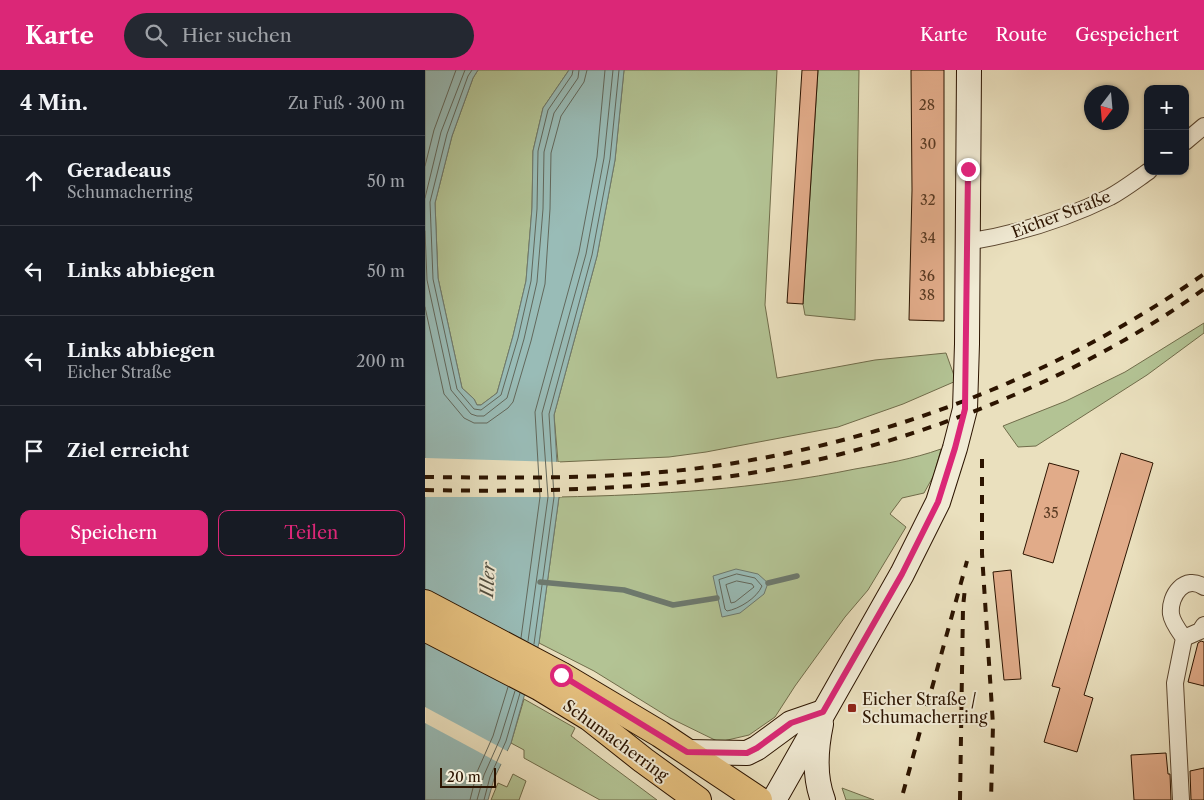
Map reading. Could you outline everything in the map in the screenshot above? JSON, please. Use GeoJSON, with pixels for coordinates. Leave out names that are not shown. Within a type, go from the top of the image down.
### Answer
{"type":"FeatureCollection","features":[{"type":"Feature","properties":{"kind":"main road","name":"Schumacherring"},"geometry":{"type":"LineString","coordinates":[[425,603],[561,675],[660,734],[759,800]]}},
{"type":"Feature","properties":{"kind":"main road","name":"Schumacherring"},"geometry":{"type":"LineString","coordinates":[[425,628],[556,697],[590,718],[677,790],[698,800]]}},
{"type":"Feature","properties":{"kind":"street"},"geometry":{"type":"LineString","coordinates":[[774,800],[902,574],[938,502],[965,409],[969,70]]}},
{"type":"Feature","properties":{"kind":"street"},"geometry":{"type":"LineString","coordinates":[[1189,139],[1204,126]]}},
{"type":"Feature","properties":{"kind":"street","name":"Eicher Straße"},"geometry":{"type":"LineString","coordinates":[[967,242],[1019,232],[1073,213],[1111,196],[1144,174]]}},
{"type":"Feature","properties":{"kind":"street"},"geometry":{"type":"LineString","coordinates":[[1181,800],[1175,683],[1184,638],[1171,614],[1172,600],[1177,589],[1187,583],[1199,583],[1204,587]]}},
{"type":"Feature","properties":{"kind":"street"},"geometry":{"type":"LineString","coordinates":[[1184,638],[1200,631],[1204,625]]}},
{"type":"Feature","properties":{"kind":"street"},"geometry":{"type":"LineString","coordinates":[[687,752],[747,753],[757,748],[791,723],[823,712]]}},
{"type":"Feature","properties":{"kind":"street"},"geometry":{"type":"LineString","coordinates":[[823,712],[817,742],[817,768],[823,800]]}},
{"type":"Feature","properties":{"kind":"green space"},"geometry":{"type":"Polygon","coordinates":[[[478,70],[569,70],[543,108],[533,151],[532,208],[526,281],[497,393],[481,405],[477,405],[474,399],[462,388],[438,278],[435,203],[452,136],[473,78],[478,70]]]}},
{"type":"Feature","properties":{"kind":"green space"},"geometry":{"type":"Polygon","coordinates":[[[624,70],[777,70],[765,305],[777,378],[875,360],[946,353],[956,381],[903,404],[838,427],[706,452],[669,457],[558,462],[554,415],[597,256],[615,160],[624,70]]]}},
{"type":"Feature","properties":{"kind":"green space"},"geometry":{"type":"Polygon","coordinates":[[[818,70],[859,70],[855,320],[805,315],[803,304],[818,70]]]}},
{"type":"Feature","properties":{"kind":"green space"},"geometry":{"type":"Polygon","coordinates":[[[1204,323],[1204,333],[1147,375],[1036,446],[1018,447],[1003,426],[1066,401],[1125,372],[1204,323]]]}},
{"type":"Feature","properties":{"kind":"green space"},"geometry":{"type":"Polygon","coordinates":[[[941,449],[934,475],[924,493],[902,498],[890,514],[906,527],[868,590],[845,617],[775,717],[749,735],[719,742],[670,718],[594,671],[539,643],[559,497],[671,493],[782,482],[888,463],[941,449]]]}},
{"type":"Feature","properties":{"kind":"green space"},"geometry":{"type":"Polygon","coordinates":[[[524,699],[575,728],[571,736],[657,800],[600,800],[524,758],[524,750],[511,743],[524,699]]]}},
{"type":"Feature","properties":{"kind":"green space"},"geometry":{"type":"Polygon","coordinates":[[[513,774],[526,781],[519,800],[491,800],[498,783],[507,787],[513,774]]]}},
{"type":"Feature","properties":{"kind":"green space"},"geometry":{"type":"Polygon","coordinates":[[[842,788],[874,800],[846,800],[842,788]]]}},
{"type":"Feature","properties":{"kind":"water","name":"Iller"},"geometry":{"type":"Polygon","coordinates":[[[425,70],[478,70],[473,78],[452,136],[435,203],[438,278],[462,388],[474,399],[477,405],[481,405],[497,393],[526,281],[532,208],[533,151],[543,108],[569,70],[624,70],[615,160],[597,256],[554,415],[559,497],[539,643],[511,743],[494,779],[488,800],[425,800],[425,70]]]}},
{"type":"Feature","properties":{"kind":"water"},"geometry":{"type":"Polygon","coordinates":[[[736,569],[758,574],[768,583],[764,594],[740,613],[722,617],[713,576],[736,569]]]}},
{"type":"Feature","properties":{"kind":"pier"},"geometry":{"type":"Polygon","coordinates":[[[425,458],[560,462],[562,497],[425,497],[425,458]]]}},
{"type":"Feature","properties":{"kind":"pier"},"geometry":{"type":"Polygon","coordinates":[[[425,707],[509,752],[503,765],[425,723],[425,707]]]}},
{"type":"Feature","properties":{"kind":"building"},"geometry":{"type":"Polygon","coordinates":[[[802,70],[818,70],[803,304],[787,303],[802,70]]]}},
{"type":"Feature","properties":{"kind":"building"},"geometry":{"type":"Polygon","coordinates":[[[911,70],[944,70],[944,321],[909,320],[912,190],[911,70]]]}},
{"type":"Feature","properties":{"kind":"building"},"geometry":{"type":"Polygon","coordinates":[[[1121,453],[1153,463],[1084,695],[1093,698],[1077,752],[1044,742],[1060,688],[1052,686],[1121,453]]]}},
{"type":"Feature","properties":{"kind":"building"},"geometry":{"type":"Polygon","coordinates":[[[1049,463],[1079,471],[1053,563],[1023,554],[1049,463]]]}},
{"type":"Feature","properties":{"kind":"building"},"geometry":{"type":"Polygon","coordinates":[[[1011,570],[1021,679],[1004,680],[993,572],[1011,570]]]}},
{"type":"Feature","properties":{"kind":"building"},"geometry":{"type":"Polygon","coordinates":[[[1204,642],[1204,686],[1188,682],[1198,643],[1204,642]]]}},
{"type":"Feature","properties":{"kind":"building"},"geometry":{"type":"Polygon","coordinates":[[[1166,753],[1168,774],[1170,774],[1171,800],[1134,800],[1131,755],[1166,753]]]}},
{"type":"Feature","properties":{"kind":"building"},"geometry":{"type":"Polygon","coordinates":[[[1204,768],[1204,800],[1191,800],[1190,771],[1204,768]]]}},
{"type":"Feature","properties":{"kind":"waterway"},"geometry":{"type":"LineString","coordinates":[[768,583],[797,576]]}},
{"type":"Feature","properties":{"kind":"waterway"},"geometry":{"type":"LineString","coordinates":[[540,582],[624,590],[673,605],[717,598]]}},
{"type":"Feature","properties":{"kind":"railway"},"geometry":{"type":"LineString","coordinates":[[425,477],[505,478],[626,475],[706,467],[807,449],[927,415],[985,393],[1042,368],[1152,308],[1204,274]]}},
{"type":"Feature","properties":{"kind":"railway"},"geometry":{"type":"LineString","coordinates":[[425,490],[500,491],[650,485],[725,477],[787,467],[849,452],[913,433],[975,411],[1037,385],[1096,356],[1152,324],[1204,289]]}},
{"type":"Feature","properties":{"kind":"railway"},"geometry":{"type":"LineString","coordinates":[[982,459],[982,554],[993,725],[991,800]]}},
{"type":"Feature","properties":{"kind":"railway"},"geometry":{"type":"LineString","coordinates":[[903,793],[967,561]]}},
{"type":"Feature","properties":{"kind":"railway"},"geometry":{"type":"LineString","coordinates":[[960,800],[963,607],[965,588]]}},
{"type":"Feature","properties":{"kind":"place","name":"Eicher Straße / Schumacherring"},"geometry":{"type":"Point","coordinates":[852,708]}},
{"type":"Feature","properties":{"kind":"route"},"geometry":{"type":"LineString","coordinates":[[561,675],[687,752],[747,753],[757,748],[791,723],[823,712],[902,574],[938,502],[955,448],[965,409],[968,169]]}}]}
